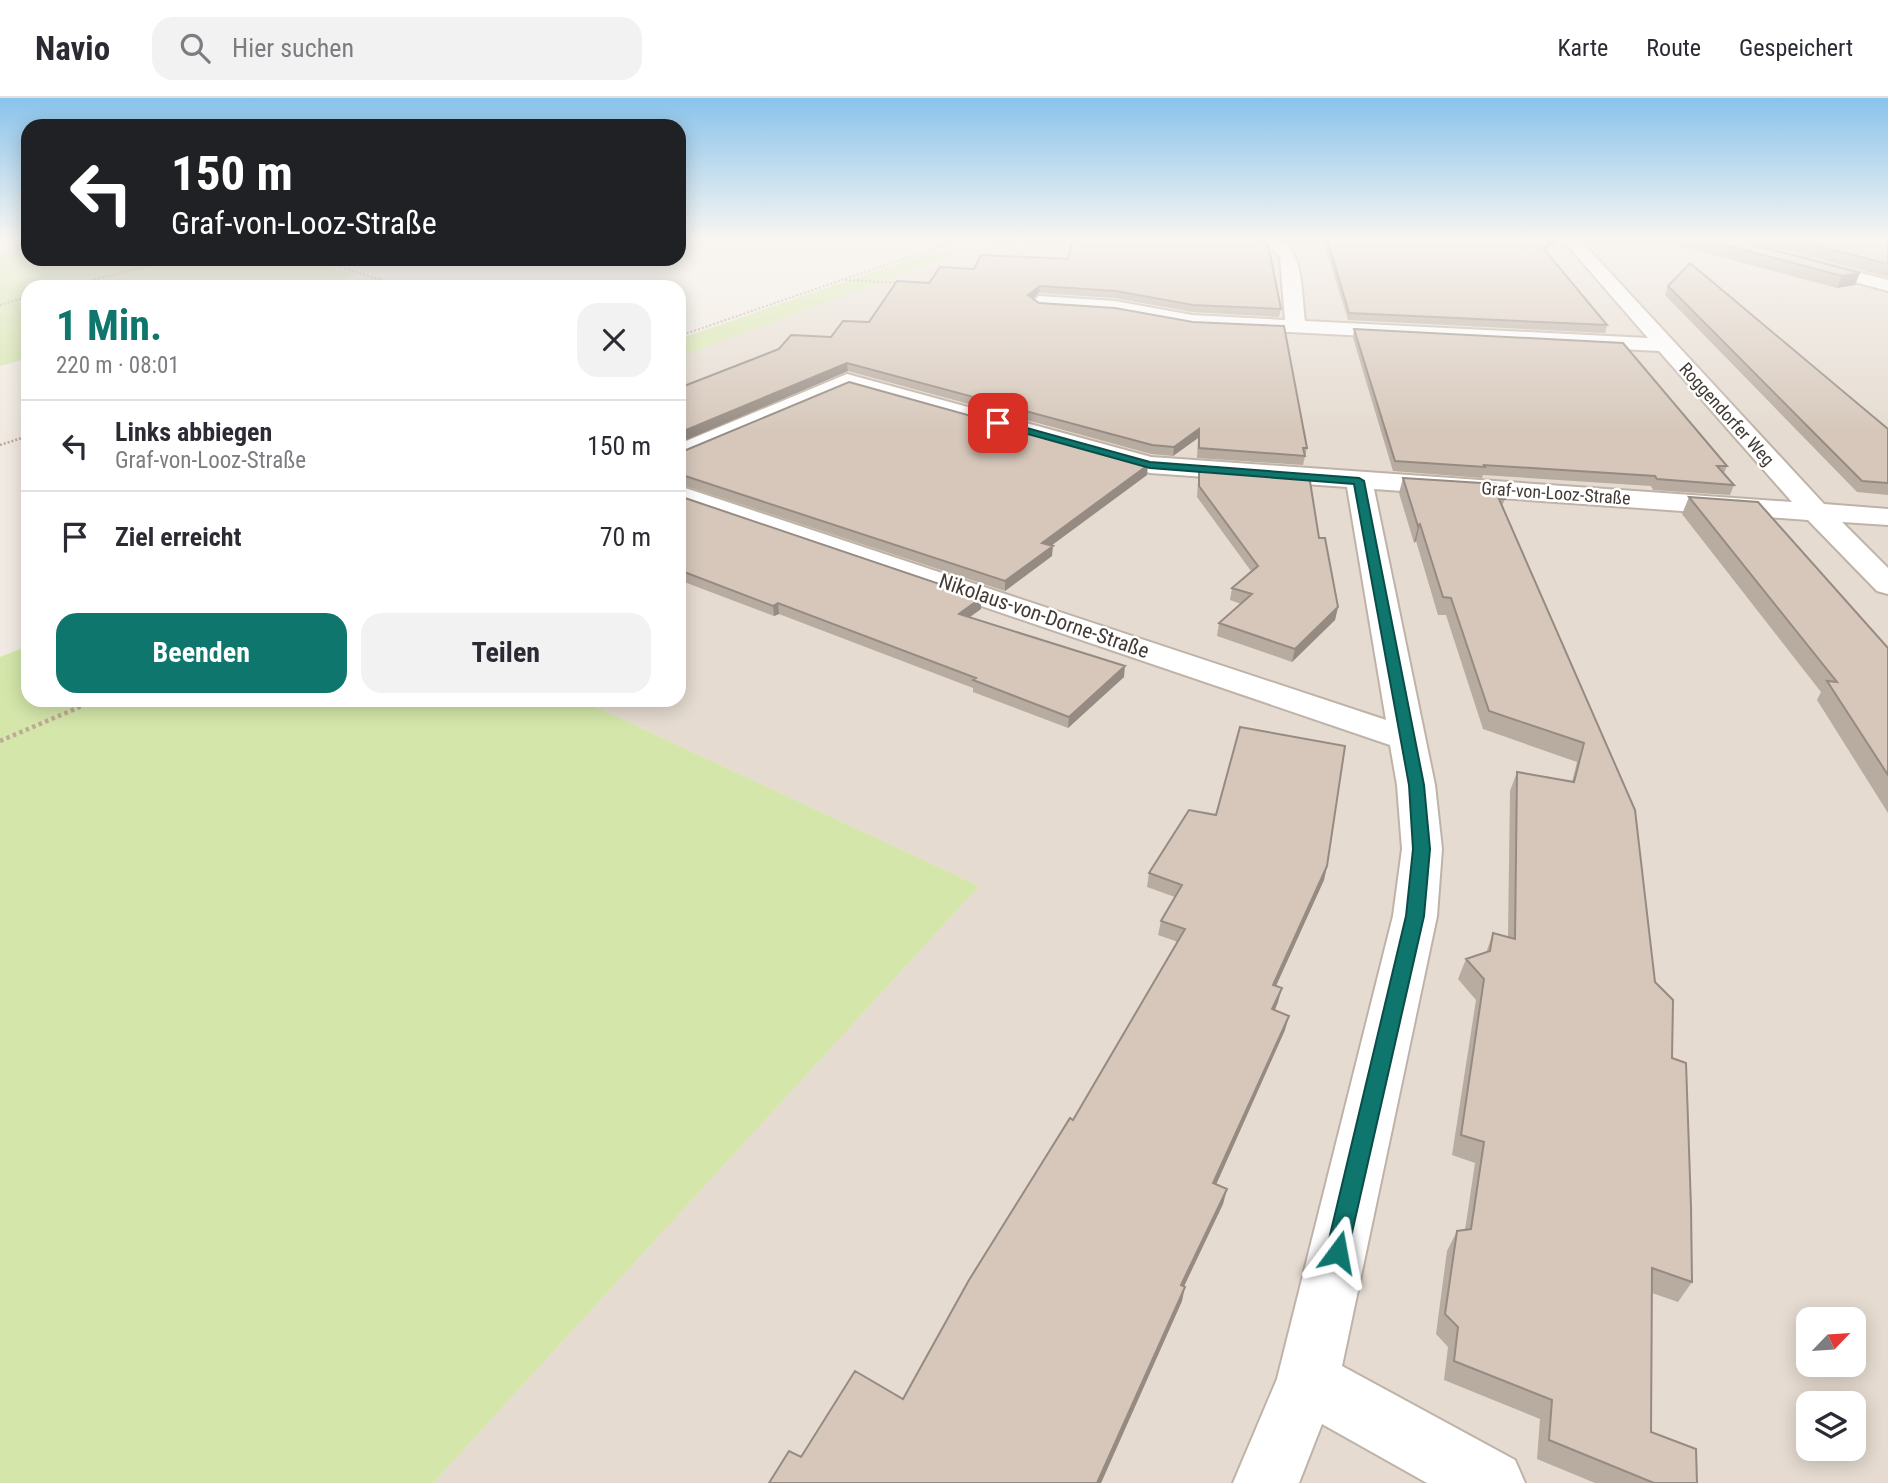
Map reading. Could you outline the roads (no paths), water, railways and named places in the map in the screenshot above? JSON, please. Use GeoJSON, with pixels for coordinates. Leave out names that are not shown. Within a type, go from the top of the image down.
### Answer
{"type":"FeatureCollection","features":[{"type":"Feature","properties":{"kind":"street"},"geometry":{"type":"LineString","coordinates":[[1064,304],[1115,307],[1192,321],[1665,345]]}},
{"type":"Feature","properties":{"kind":"street"},"geometry":{"type":"LineString","coordinates":[[1293,304],[1296,326]]}},
{"type":"Feature","properties":{"kind":"street","name":"Roggendorfer Weg"},"geometry":{"type":"LineString","coordinates":[[1628,304],[1814,510],[1888,585]]}},
{"type":"Feature","properties":{"kind":"street","name":"Graf-von-Looz-Straße"},"geometry":{"type":"LineString","coordinates":[[686,450],[847,381],[1150,465],[1888,517]]}},
{"type":"Feature","properties":{"kind":"street"},"geometry":{"type":"LineString","coordinates":[[1266,1483],[1308,1381],[1415,916],[1422,849],[1416,785],[1359,481]]}},
{"type":"Feature","properties":{"kind":"street","name":"Nikolaus-von-Dorne-Straße"},"geometry":{"type":"LineString","coordinates":[[686,496],[1408,739]]}},
{"type":"Feature","properties":{"kind":"street"},"geometry":{"type":"LineString","coordinates":[[1308,1381],[1492,1483]]}}]}
